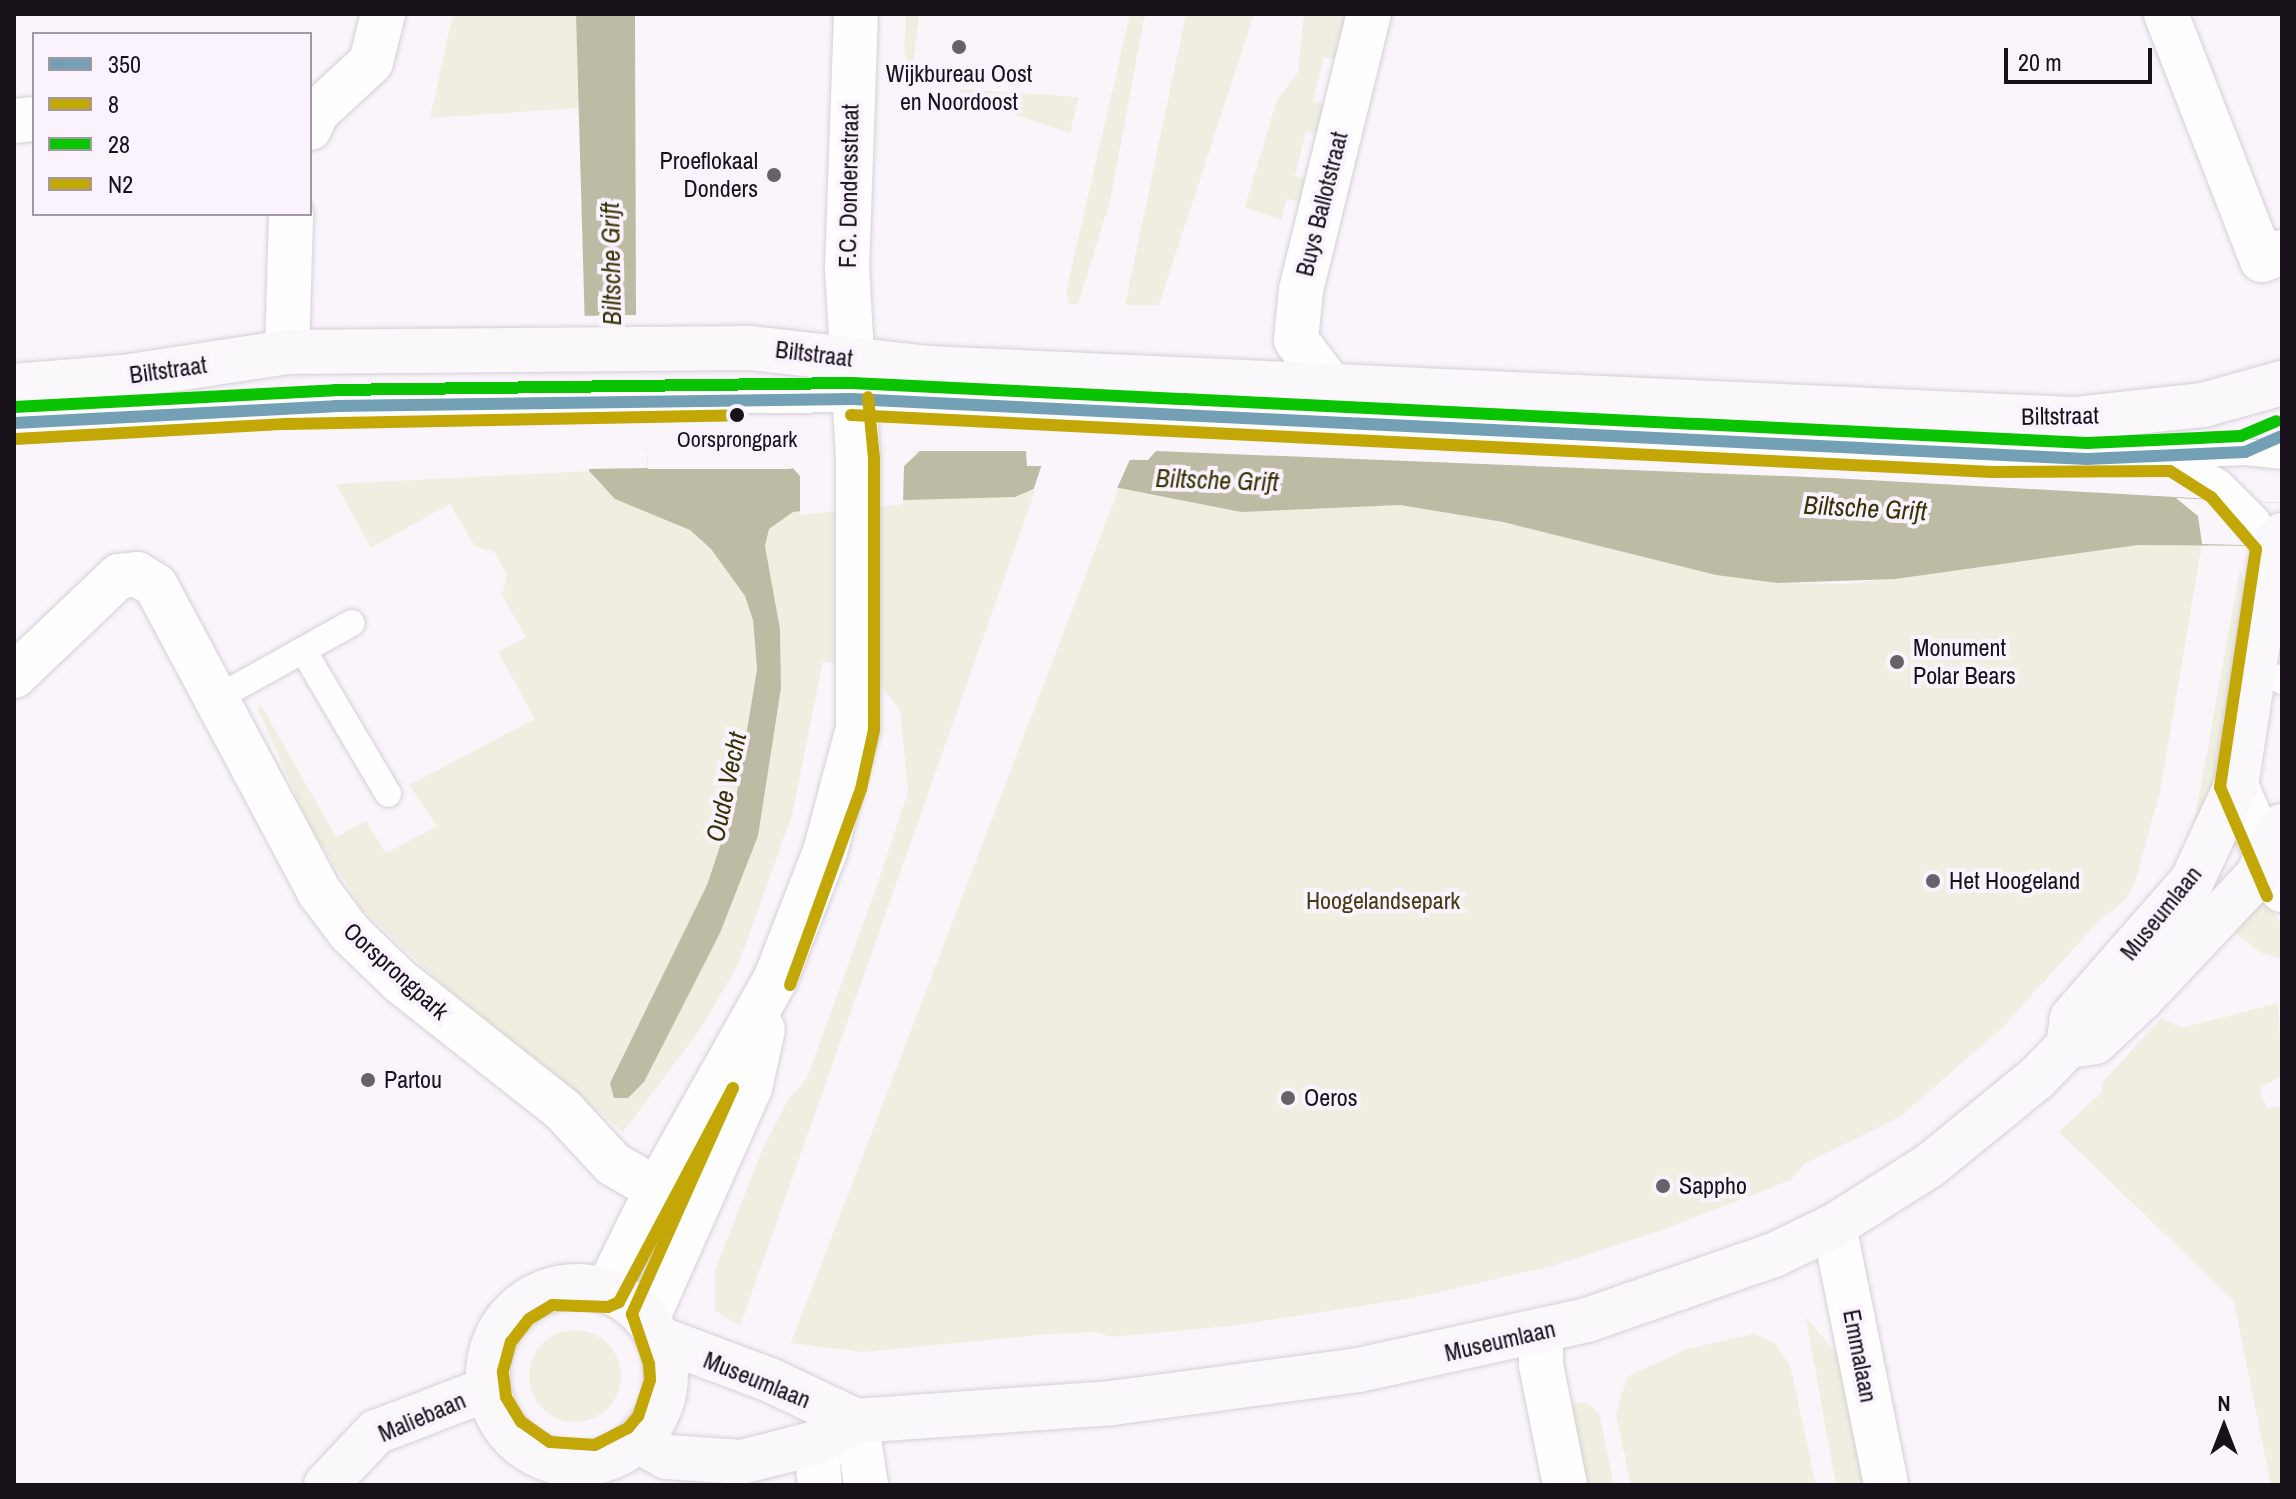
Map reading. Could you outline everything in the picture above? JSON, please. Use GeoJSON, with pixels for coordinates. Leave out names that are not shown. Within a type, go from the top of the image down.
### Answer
{"type":"FeatureCollection","features":[{"type":"Feature","properties":{"kind":"street"},"geometry":{"type":"LineString","coordinates":[[312,117],[371,62],[383,14]]}},
{"type":"Feature","properties":{"kind":"street","name":"F.C. Dondersstraat"},"geometry":{"type":"LineString","coordinates":[[775,980],[825,852],[858,728],[858,458],[850,379],[847,270],[856,14]]}},
{"type":"Feature","properties":{"kind":"street","name":"Buys Ballotstraat"},"geometry":{"type":"LineString","coordinates":[[1331,386],[1296,340],[1301,290],[1369,14]]}},
{"type":"Feature","properties":{"kind":"street"},"geometry":{"type":"LineString","coordinates":[[2166,14],[2272,256]]}},
{"type":"Feature","properties":{"kind":"street"},"geometry":{"type":"LineString","coordinates":[[287,352],[291,216]]}},
{"type":"Feature","properties":{"kind":"street","name":"Biltstraat"},"geometry":{"type":"LineString","coordinates":[[14,386],[124,377],[287,352],[776,348],[850,379],[929,368],[2074,419],[2203,405],[2282,383]]}},
{"type":"Feature","properties":{"kind":"street","name":"Museumlaan"},"geometry":{"type":"LineString","coordinates":[[2068,1046],[2072,1018],[2192,881],[2236,786],[2278,540]]}},
{"type":"Feature","properties":{"kind":"street","name":"Oorsprongpark"},"geometry":{"type":"LineString","coordinates":[[14,676],[119,576],[137,574],[156,586],[320,893],[350,933],[401,982],[563,1110],[613,1164],[694,1211]]}},
{"type":"Feature","properties":{"kind":"street"},"geometry":{"type":"LineString","coordinates":[[2236,786],[2277,859]]}},
{"type":"Feature","properties":{"kind":"street","name":"Museumlaan"},"geometry":{"type":"LineString","coordinates":[[652,1329],[856,1421],[1112,1403],[1358,1370],[1541,1332],[1776,1254],[1895,1191],[1969,1136],[2068,1046],[2095,1042],[2277,859]]}},
{"type":"Feature","properties":{"kind":"street"},"geometry":{"type":"LineString","coordinates":[[607,1291],[656,1191],[775,980]]}},
{"type":"Feature","properties":{"kind":"street"},"geometry":{"type":"LineString","coordinates":[[652,1329],[607,1291],[562,1286],[518,1307],[490,1351],[488,1389],[509,1433],[539,1471],[598,1461],[638,1441],[652,1424],[666,1382],[652,1329],[694,1211],[750,1088],[775,980]]}},
{"type":"Feature","properties":{"kind":"street","name":"Emmalaan"},"geometry":{"type":"LineString","coordinates":[[1834,1226],[1886,1485]]}},
{"type":"Feature","properties":{"kind":"street"},"geometry":{"type":"LineString","coordinates":[[1541,1332],[1541,1365],[1565,1485]]}},
{"type":"Feature","properties":{"kind":"street","name":"Maliebaan"},"geometry":{"type":"LineString","coordinates":[[326,1485],[376,1432],[488,1389]]}},
{"type":"Feature","properties":{"kind":"street"},"geometry":{"type":"LineString","coordinates":[[856,1421],[866,1485]]}},
{"type":"Feature","properties":{"kind":"street","name":"Museumlaan"},"geometry":{"type":"LineString","coordinates":[[638,1441],[667,1457],[711,1464],[818,1464],[856,1421]]}},
{"type":"Feature","properties":{"kind":"lane","name":"Biltstraat"},"geometry":{"type":"LineString","coordinates":[[14,423],[186,411],[643,401],[850,379],[1993,456],[2245,452],[2282,456]]}},
{"type":"Feature","properties":{"kind":"lane","name":"Biltstraat"},"geometry":{"type":"LineString","coordinates":[[2245,452],[2282,436]]}},
{"type":"Feature","properties":{"kind":"lane"},"geometry":{"type":"LineString","coordinates":[[2245,452],[2282,477]]}},
{"type":"Feature","properties":{"kind":"lane"},"geometry":{"type":"LineString","coordinates":[[2174,455],[2221,484],[2278,540]]}},
{"type":"Feature","properties":{"kind":"lane"},"geometry":{"type":"LineString","coordinates":[[217,698],[352,623]]}},
{"type":"Feature","properties":{"kind":"lane"},"geometry":{"type":"LineString","coordinates":[[303,650],[388,794]]}},
{"type":"Feature","properties":{"kind":"green space"},"geometry":{"type":"Polygon","coordinates":[[[453,14],[576,14],[579,108],[430,118],[453,14]]]}},
{"type":"Feature","properties":{"kind":"green space"},"geometry":{"type":"Polygon","coordinates":[[[906,14],[919,14],[912,74],[904,51],[906,14]]]}},
{"type":"Feature","properties":{"kind":"green space"},"geometry":{"type":"Polygon","coordinates":[[[1130,14],[1145,14],[1110,201],[1078,304],[1069,304],[1066,292],[1130,14]]]}},
{"type":"Feature","properties":{"kind":"green space"},"geometry":{"type":"Polygon","coordinates":[[[1186,14],[1254,14],[1159,305],[1125,305],[1186,14]]]}},
{"type":"Feature","properties":{"kind":"green space"},"geometry":{"type":"Polygon","coordinates":[[[1304,14],[1336,14],[1352,21],[1342,61],[1324,57],[1313,101],[1330,107],[1325,136],[1306,131],[1295,176],[1313,182],[1306,203],[1287,199],[1281,220],[1245,207],[1277,100],[1298,73],[1304,14]]]}},
{"type":"Feature","properties":{"kind":"green space"},"geometry":{"type":"Polygon","coordinates":[[[960,89],[1079,97],[1070,133],[961,97],[960,89]]]}},
{"type":"Feature","properties":{"kind":"green space"},"geometry":{"type":"Polygon","coordinates":[[[589,471],[598,483],[690,530],[711,549],[745,596],[753,620],[757,669],[736,798],[707,885],[610,1083],[758,836],[781,688],[780,629],[765,546],[769,529],[793,512],[1036,488],[740,1326],[715,1311],[715,1270],[763,1148],[788,1100],[807,1078],[878,883],[908,792],[900,710],[869,672],[823,661],[792,815],[739,963],[701,1028],[623,1132],[447,989],[362,909],[309,825],[258,709],[261,705],[336,837],[366,821],[386,853],[437,826],[409,785],[535,719],[498,652],[526,637],[502,595],[507,574],[494,552],[475,546],[450,504],[371,548],[336,484],[589,471]]]}},
{"type":"Feature","properties":{"kind":"green space","name":"Hoogelandsepark"},"geometry":{"type":"Polygon","coordinates":[[[1119,488],[1241,512],[1400,505],[1503,522],[1716,575],[1777,583],[1847,584],[2138,545],[2202,544],[2160,792],[2135,882],[2125,900],[2096,924],[2002,1028],[1900,1117],[1804,1164],[1791,1180],[1662,1230],[1552,1266],[1413,1298],[1231,1326],[1109,1337],[1096,1332],[1050,1334],[863,1352],[791,1343],[1119,488]]]}},
{"type":"Feature","properties":{"kind":"green space"},"geometry":{"type":"Polygon","coordinates":[[[2240,569],[2248,592],[2222,768],[2192,835],[2240,569]]]}},
{"type":"Feature","properties":{"kind":"green space"},"geometry":{"type":"Polygon","coordinates":[[[2264,894],[2282,926],[2282,959],[2261,953],[2229,928],[2264,894]]]}},
{"type":"Feature","properties":{"kind":"green space"},"geometry":{"type":"Polygon","coordinates":[[[2278,1003],[2282,1076],[2262,1086],[2260,1093],[2267,1108],[2282,1106],[2282,1485],[2271,1485],[2234,1301],[2059,1132],[2103,1091],[2101,1084],[2161,1018],[2181,1028],[2278,1003]]]}},
{"type":"Feature","properties":{"kind":"green space"},"geometry":{"type":"Polygon","coordinates":[[[1806,1318],[1836,1352],[1863,1485],[1836,1485],[1806,1318]]]}},
{"type":"Feature","properties":{"kind":"green space"},"geometry":{"type":"Polygon","coordinates":[[[575,1330],[592,1334],[607,1344],[617,1359],[621,1376],[617,1393],[607,1408],[592,1418],[575,1422],[558,1418],[543,1408],[533,1393],[529,1376],[533,1359],[543,1344],[558,1334],[575,1330]]]}},
{"type":"Feature","properties":{"kind":"green space"},"geometry":{"type":"Polygon","coordinates":[[[1754,1334],[1775,1343],[1790,1365],[1816,1485],[1631,1485],[1616,1414],[1627,1377],[1687,1349],[1754,1334]]]}},
{"type":"Feature","properties":{"kind":"green space"},"geometry":{"type":"Polygon","coordinates":[[[1572,1403],[1587,1403],[1599,1413],[1614,1485],[1584,1485],[1572,1403]]]}},
{"type":"Feature","properties":{"kind":"water","name":"Biltsche Grift"},"geometry":{"type":"Polygon","coordinates":[[[576,14],[635,14],[636,314],[648,469],[788,469],[920,451],[1026,451],[1027,466],[1042,466],[1045,459],[1148,460],[1156,451],[1832,478],[2282,503],[2282,546],[2138,545],[1895,579],[1777,583],[1716,575],[1503,522],[1400,505],[1241,512],[1119,488],[1036,488],[1015,497],[905,500],[793,512],[769,529],[765,546],[780,629],[781,688],[758,836],[720,933],[644,1082],[628,1098],[614,1098],[610,1083],[707,885],[736,798],[757,669],[753,620],[745,596],[711,549],[690,530],[615,499],[589,471],[576,14]]]}},
{"type":"Feature","properties":{"kind":"pier"},"geometry":{"type":"Polygon","coordinates":[[[637,315],[648,468],[587,469],[581,316],[637,315]]]}},
{"type":"Feature","properties":{"kind":"pier"},"geometry":{"type":"Polygon","coordinates":[[[920,451],[904,466],[903,504],[800,515],[800,476],[791,466],[920,451]]]}},
{"type":"Feature","properties":{"kind":"pier"},"geometry":{"type":"Polygon","coordinates":[[[1045,455],[1132,455],[1115,493],[1033,491],[1045,455]]]}},
{"type":"Feature","properties":{"kind":"pier"},"geometry":{"type":"Polygon","coordinates":[[[2176,498],[2282,503],[2282,546],[2202,544],[2198,516],[2176,498]]]}},
{"type":"Feature","properties":{"kind":"transit line","name":"28"},"geometry":{"type":"LineString","coordinates":[[14,407],[335,390],[852,383],[2087,443],[2241,436],[2276,421]]}},
{"type":"Feature","properties":{"kind":"transit line","name":"8"},"geometry":{"type":"LineString","coordinates":[[790,985],[861,789],[874,730],[874,458],[868,397]]}},
{"type":"Feature","properties":{"kind":"transit line","name":"350"},"geometry":{"type":"LineString","coordinates":[[14,423],[335,406],[852,399],[2087,459],[2245,452],[2282,436]]}},
{"type":"Feature","properties":{"kind":"transit line","name":"N2"},"geometry":{"type":"LineString","coordinates":[[15,439],[286,424],[740,415]]}},
{"type":"Feature","properties":{"kind":"transit line","name":"8"},"geometry":{"type":"LineString","coordinates":[[851,415],[1992,472],[2170,471],[2211,497],[2256,549],[2220,787],[2267,896]]}},
{"type":"Feature","properties":{"kind":"transit line","name":"8"},"geometry":{"type":"LineString","coordinates":[[733,1088],[632,1314],[649,1364],[650,1380],[638,1416],[628,1428],[595,1445],[550,1442],[521,1422],[506,1397],[503,1371],[511,1342],[529,1319],[552,1305],[608,1307],[619,1302],[733,1088]]}},
{"type":"Feature","properties":{"kind":"place","name":"Wijkbureau Oost en Noordoost"},"geometry":{"type":"Point","coordinates":[959,47]}},
{"type":"Feature","properties":{"kind":"place","name":"Proeflokaal Donders"},"geometry":{"type":"Point","coordinates":[774,175]}},
{"type":"Feature","properties":{"kind":"place","name":"Oorsprongpark"},"geometry":{"type":"Point","coordinates":[737,415]}},
{"type":"Feature","properties":{"kind":"place","name":"Monument Polar Bears"},"geometry":{"type":"Point","coordinates":[1897,662]}},
{"type":"Feature","properties":{"kind":"place","name":"Het Hoogeland"},"geometry":{"type":"Point","coordinates":[1933,881]}},
{"type":"Feature","properties":{"kind":"place","name":"Partou"},"geometry":{"type":"Point","coordinates":[368,1080]}},
{"type":"Feature","properties":{"kind":"place","name":"Oeros"},"geometry":{"type":"Point","coordinates":[1288,1098]}},
{"type":"Feature","properties":{"kind":"place","name":"Sappho"},"geometry":{"type":"Point","coordinates":[1663,1186]}},
{"type":"Feature","properties":{"kind":"water label","name":"Oude Vecht"},"geometry":{"type":"Point","coordinates":[726,787]}}]}
